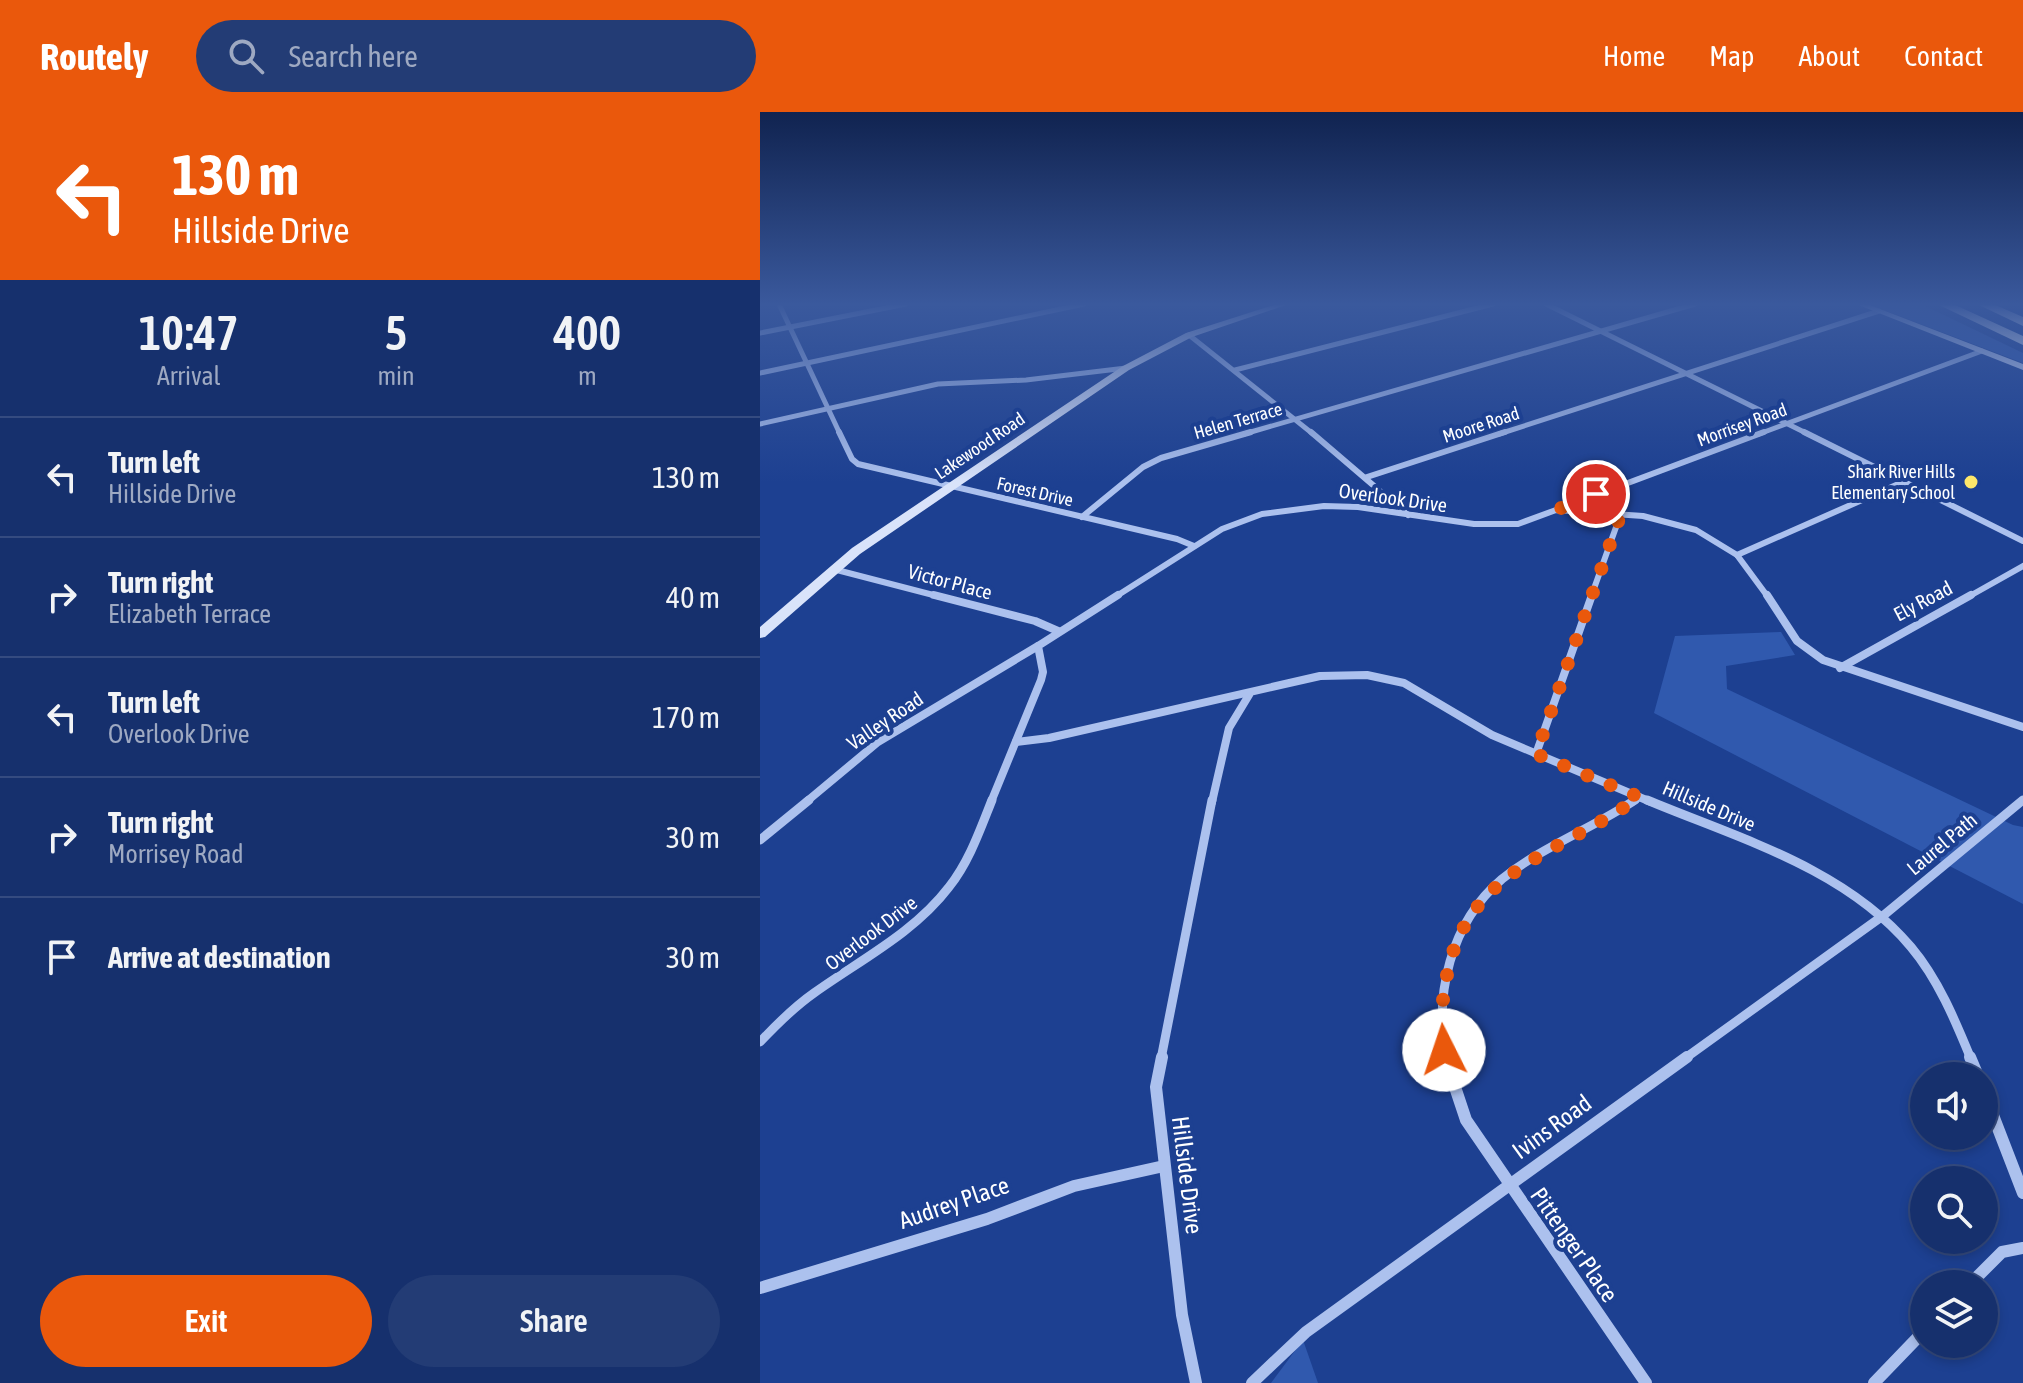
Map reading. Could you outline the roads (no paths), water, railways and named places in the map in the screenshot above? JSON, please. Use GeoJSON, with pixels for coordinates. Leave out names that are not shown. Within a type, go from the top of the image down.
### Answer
{"type":"FeatureCollection","features":[{"type":"Feature","properties":{"kind":"street"},"geometry":{"type":"LineString","coordinates":[[760,373],[807,363]]}},
{"type":"Feature","properties":{"kind":"street","name":"Forest Drive"},"geometry":{"type":"LineString","coordinates":[[809,363],[852,459],[858,464],[1177,539],[1194,546]]}},
{"type":"Feature","properties":{"kind":"street","name":"Lakewood Road"},"geometry":{"type":"LineString","coordinates":[[760,634],[833,569],[1135,363]]}},
{"type":"Feature","properties":{"kind":"street"},"geometry":{"type":"LineString","coordinates":[[1226,363],[1367,477],[1409,516]]}},
{"type":"Feature","properties":{"kind":"street"},"geometry":{"type":"LineString","coordinates":[[1235,370],[1261,363]]}},
{"type":"Feature","properties":{"kind":"street","name":"Helen Terrace"},"geometry":{"type":"LineString","coordinates":[[1082,517],[1150,462],[1489,363]]}},
{"type":"Feature","properties":{"kind":"street"},"geometry":{"type":"LineString","coordinates":[[1666,363],[2023,541]]}},
{"type":"Feature","properties":{"kind":"street","name":"Moore Road"},"geometry":{"type":"LineString","coordinates":[[1367,477],[1716,363]]}},
{"type":"Feature","properties":{"kind":"street","name":"Morrisey Road"},"geometry":{"type":"LineString","coordinates":[[1556,510],[1948,363]]}},
{"type":"Feature","properties":{"kind":"street"},"geometry":{"type":"LineString","coordinates":[[760,424],[938,384],[1026,380],[1126,368]]}},
{"type":"Feature","properties":{"kind":"street"},"geometry":{"type":"LineString","coordinates":[[1737,555],[1903,482]]}},
{"type":"Feature","properties":{"kind":"street","name":"Overlook Drive"},"geometry":{"type":"LineString","coordinates":[[760,1042],[806,1001],[909,929],[930,910],[964,867],[1043,672],[1038,646],[1194,546],[1238,522],[1287,509],[1335,506],[1438,521],[1513,525],[1556,510],[1643,516],[1680,524],[1711,537],[1737,555],[1748,566],[1797,641],[1840,668],[2023,727]]}},
{"type":"Feature","properties":{"kind":"street"},"geometry":{"type":"LineString","coordinates":[[1536,754],[1620,516]]}},
{"type":"Feature","properties":{"kind":"street","name":"Ely Road"},"geometry":{"type":"LineString","coordinates":[[1840,668],[2023,566]]}},
{"type":"Feature","properties":{"kind":"street","name":"Victor Place"},"geometry":{"type":"LineString","coordinates":[[833,569],[1021,617],[1058,631]]}},
{"type":"Feature","properties":{"kind":"street"},"geometry":{"type":"LineString","coordinates":[[760,624],[776,620]]}},
{"type":"Feature","properties":{"kind":"street","name":"Valley Road"},"geometry":{"type":"LineString","coordinates":[[760,840],[878,742],[1038,646]]}},
{"type":"Feature","properties":{"kind":"street","name":"Hillside Drive"},"geometry":{"type":"LineString","coordinates":[[1016,742],[1049,738],[1332,675],[1367,675],[1396,680],[1417,689],[1474,725],[1536,754],[1811,869],[1845,887],[1884,915],[1922,957],[1972,1062]]}},
{"type":"Feature","properties":{"kind":"street","name":"Hillside Drive"},"geometry":{"type":"LineString","coordinates":[[1196,1383],[1182,1315],[1156,1107],[1158,1075],[1222,749],[1229,728],[1249,695]]}},
{"type":"Feature","properties":{"kind":"street","name":"Pittenger Place"},"geometry":{"type":"LineString","coordinates":[[1639,797],[1492,888],[1468,917],[1452,956],[1442,997],[1441,1023],[1449,1074],[1466,1120],[1646,1383]]}},
{"type":"Feature","properties":{"kind":"street","name":"Laurel Path"},"geometry":{"type":"LineString","coordinates":[[1884,915],[2023,800]]}},
{"type":"Feature","properties":{"kind":"street","name":"Ivins Road"},"geometry":{"type":"LineString","coordinates":[[1252,1383],[1306,1332],[1884,915]]}},
{"type":"Feature","properties":{"kind":"street"},"geometry":{"type":"LineString","coordinates":[[1998,1128],[2023,1193]]}},
{"type":"Feature","properties":{"kind":"street","name":"Audrey Place"},"geometry":{"type":"LineString","coordinates":[[760,1288],[987,1219],[1019,1203],[1122,1174],[1164,1166]]}},
{"type":"Feature","properties":{"kind":"street"},"geometry":{"type":"LineString","coordinates":[[1984,1270],[2002,1252],[2023,1248]]}},
{"type":"Feature","properties":{"kind":"street"},"geometry":{"type":"LineString","coordinates":[[1874,1383],[1910,1346]]}},
{"type":"Feature","properties":{"kind":"place","name":"Shark River Hills Elementary School"},"geometry":{"type":"Point","coordinates":[1971,482]}}]}
